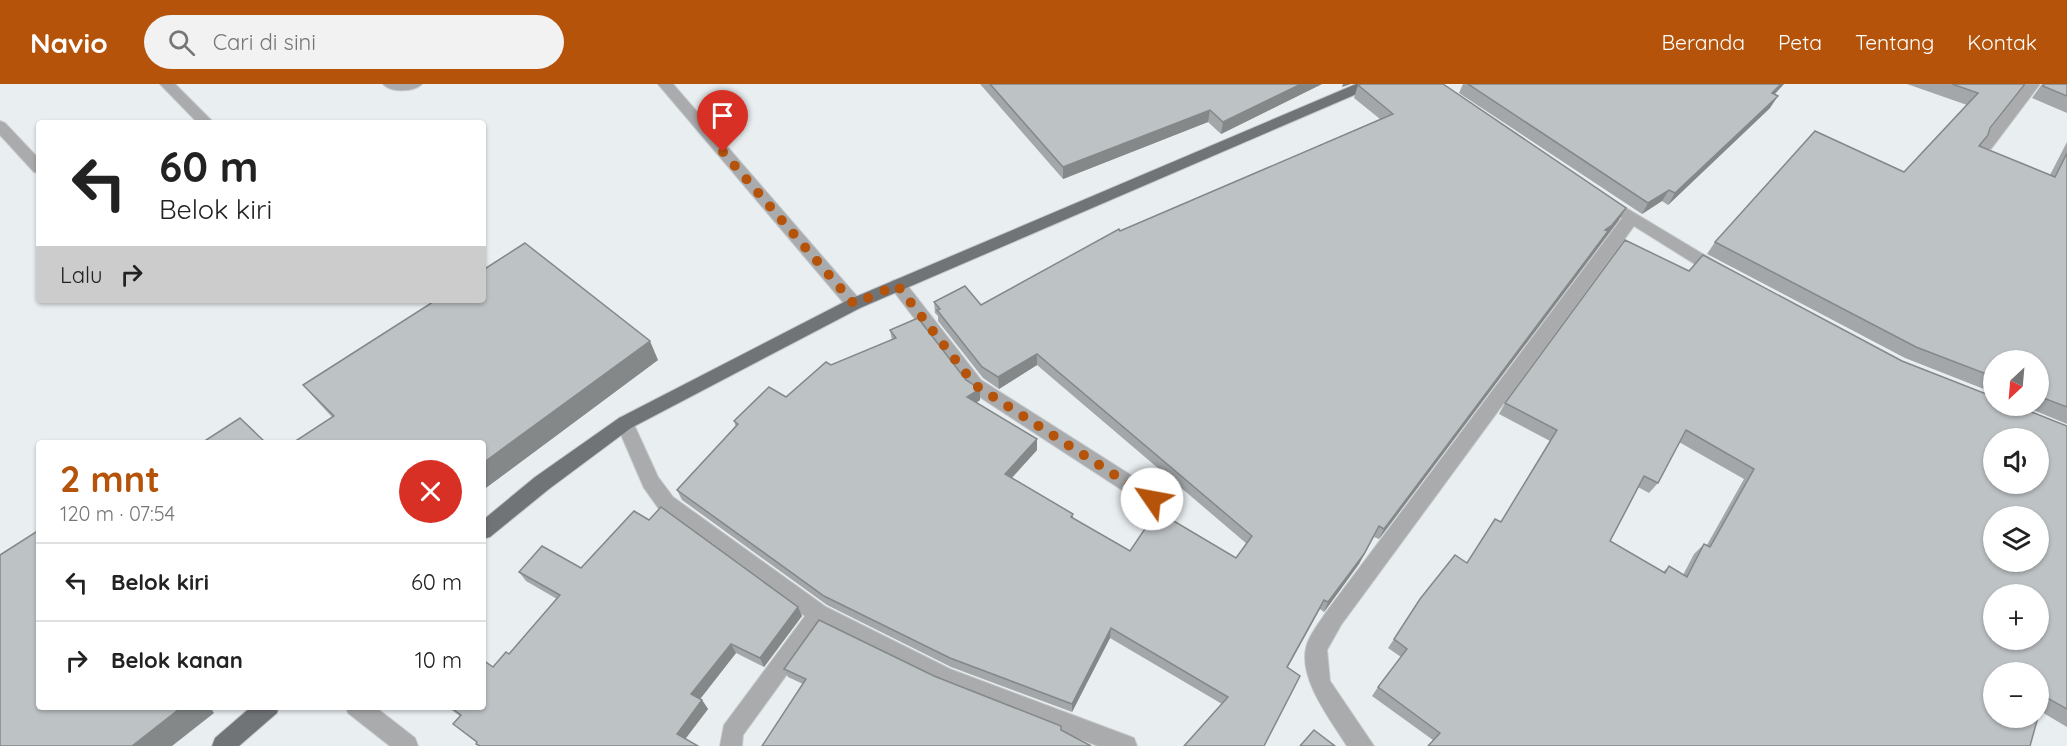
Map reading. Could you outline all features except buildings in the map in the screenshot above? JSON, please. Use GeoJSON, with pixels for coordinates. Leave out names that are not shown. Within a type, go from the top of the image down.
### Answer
{"type":"FeatureCollection","features":[{"type":"Feature","properties":{"kind":"main road"},"geometry":{"type":"LineString","coordinates":[[486,529],[542,483],[625,423],[854,304],[1368,84]]}},
{"type":"Feature","properties":{"kind":"main road"},"geometry":{"type":"LineString","coordinates":[[223,746],[264,710]]}},
{"type":"Feature","properties":{"kind":"street"},"geometry":{"type":"LineString","coordinates":[[166,84],[204,120]]}},
{"type":"Feature","properties":{"kind":"street"},"geometry":{"type":"LineString","coordinates":[[390,84],[394,86],[415,84]]}},
{"type":"Feature","properties":{"kind":"street"},"geometry":{"type":"LineString","coordinates":[[665,84],[854,304]]}},
{"type":"Feature","properties":{"kind":"street"},"geometry":{"type":"LineString","coordinates":[[1986,145],[2032,84]]}},
{"type":"Feature","properties":{"kind":"street"},"geometry":{"type":"LineString","coordinates":[[0,126],[36,165]]}},
{"type":"Feature","properties":{"kind":"street"},"geometry":{"type":"LineString","coordinates":[[1594,193],[1734,279]]}},
{"type":"Feature","properties":{"kind":"street"},"geometry":{"type":"LineString","coordinates":[[1363,746],[1356,741],[1320,684],[1316,649],[1334,618],[1632,218]]}},
{"type":"Feature","properties":{"kind":"street"},"geometry":{"type":"LineString","coordinates":[[897,285],[975,385],[1152,499]]}},
{"type":"Feature","properties":{"kind":"street"},"geometry":{"type":"LineString","coordinates":[[625,423],[651,482],[666,503],[819,614],[943,676],[1126,746]]}},
{"type":"Feature","properties":{"kind":"street"},"geometry":{"type":"LineString","coordinates":[[732,746],[732,732],[819,614]]}},
{"type":"Feature","properties":{"kind":"street"},"geometry":{"type":"LineString","coordinates":[[361,710],[407,746]]}},
{"type":"Feature","properties":{"kind":"route"},"geometry":{"type":"LineString","coordinates":[[723,152],[854,304],[897,285],[975,385],[1152,499]]}}]}
